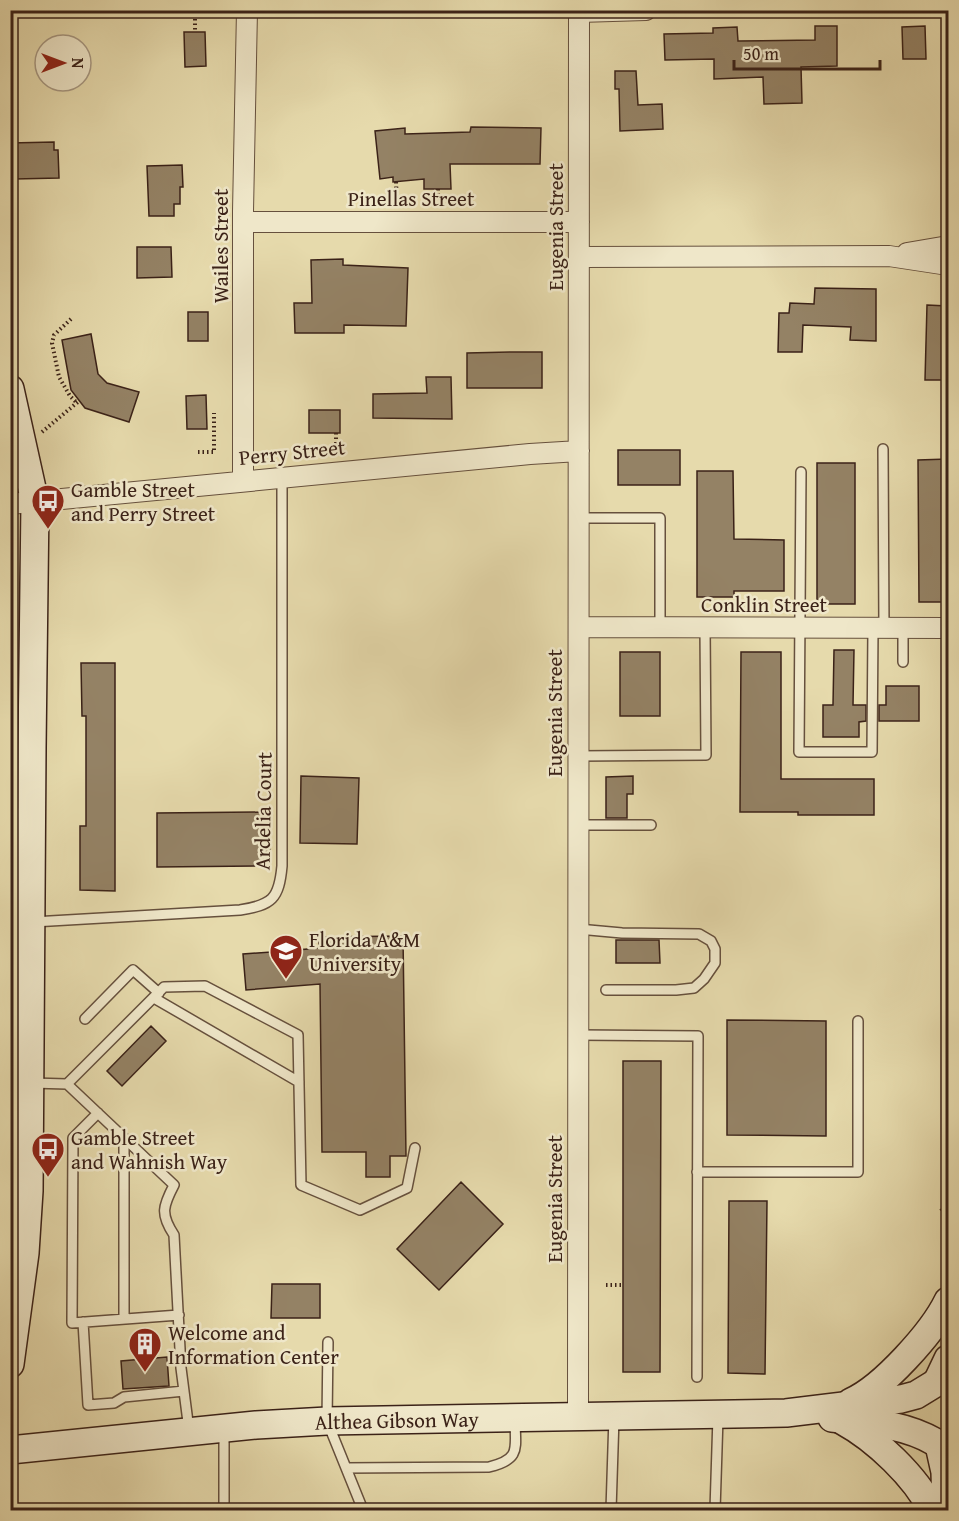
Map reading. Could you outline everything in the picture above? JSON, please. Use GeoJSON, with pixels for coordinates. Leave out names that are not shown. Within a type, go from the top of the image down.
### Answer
{"type":"FeatureCollection","features":[{"type":"Feature","properties":{"kind":"street","name":"Wailes Street"},"geometry":{"type":"LineString","coordinates":[[243,481],[243,222],[247,10]]}},
{"type":"Feature","properties":{"kind":"street"},"geometry":{"type":"LineString","coordinates":[[579,11],[645,10]]}},
{"type":"Feature","properties":{"kind":"street","name":"Eugenia Street"},"geometry":{"type":"LineString","coordinates":[[578,1416],[579,11]]}},
{"type":"Feature","properties":{"kind":"street","name":"Pinellas Street"},"geometry":{"type":"LineString","coordinates":[[243,222],[579,222]]}},
{"type":"Feature","properties":{"kind":"street"},"geometry":{"type":"LineString","coordinates":[[579,257],[889,256],[948,246]]}},
{"type":"Feature","properties":{"kind":"street"},"geometry":{"type":"LineString","coordinates":[[889,256],[948,266]]}},
{"type":"Feature","properties":{"kind":"street"},"geometry":{"type":"LineString","coordinates":[[10,389],[23,448],[21,892],[31,922],[30,1083],[25,1148],[29,1191],[25,1253],[10,1364]]}},
{"type":"Feature","properties":{"kind":"street","name":"Perry Street"},"geometry":{"type":"LineString","coordinates":[[23,503],[579,451]]}},
{"type":"Feature","properties":{"kind":"street","name":"Conklin Street"},"geometry":{"type":"LineString","coordinates":[[579,627],[948,628]]}},
{"type":"Feature","properties":{"kind":"street"},"geometry":{"type":"LineString","coordinates":[[932,1510],[921,1491],[884,1451],[840,1413],[879,1385],[934,1324],[948,1301]]}},
{"type":"Feature","properties":{"kind":"street"},"geometry":{"type":"LineString","coordinates":[[942,1374],[927,1395],[924,1413],[925,1426],[941,1446],[945,1472],[946,1510]]}},
{"type":"Feature","properties":{"kind":"street","name":"Althea Gibson Way"},"geometry":{"type":"LineString","coordinates":[[840,1413],[916,1395],[942,1374]]}},
{"type":"Feature","properties":{"kind":"street","name":"Althea Gibson Way"},"geometry":{"type":"LineString","coordinates":[[10,1450],[224,1428],[327,1421],[786,1413],[840,1413],[921,1434],[941,1446]]}},
{"type":"Feature","properties":{"kind":"lane"},"geometry":{"type":"LineString","coordinates":[[801,472],[799,752],[872,752],[886,628],[883,449]]}},
{"type":"Feature","properties":{"kind":"lane","name":"Ardelia Court"},"geometry":{"type":"LineString","coordinates":[[31,922],[240,910],[260,907],[275,896],[282,866],[282,477]]}},
{"type":"Feature","properties":{"kind":"lane"},"geometry":{"type":"LineString","coordinates":[[579,518],[660,518],[660,627]]}},
{"type":"Feature","properties":{"kind":"lane"},"geometry":{"type":"LineString","coordinates":[[579,756],[706,755],[705,627]]}},
{"type":"Feature","properties":{"kind":"lane"},"geometry":{"type":"LineString","coordinates":[[886,628],[903,662]]}},
{"type":"Feature","properties":{"kind":"lane"},"geometry":{"type":"LineString","coordinates":[[578,825],[651,825]]}},
{"type":"Feature","properties":{"kind":"lane"},"geometry":{"type":"LineString","coordinates":[[578,929],[622,933],[699,934],[711,941],[715,949],[715,963],[704,979],[694,988],[606,990]]}},
{"type":"Feature","properties":{"kind":"lane"},"geometry":{"type":"LineString","coordinates":[[85,1019],[133,970],[156,995],[299,1082]]}},
{"type":"Feature","properties":{"kind":"lane"},"geometry":{"type":"LineString","coordinates":[[67,1084],[164,987],[206,986],[298,1035],[301,1185],[360,1210],[406,1188],[415,1148]]}},
{"type":"Feature","properties":{"kind":"lane"},"geometry":{"type":"LineString","coordinates":[[697,1172],[858,1172],[858,1021]]}},
{"type":"Feature","properties":{"kind":"lane"},"geometry":{"type":"LineString","coordinates":[[578,1035],[698,1036],[697,1377]]}},
{"type":"Feature","properties":{"kind":"lane"},"geometry":{"type":"LineString","coordinates":[[30,1083],[67,1084],[174,1185],[164,1205],[166,1223],[174,1235],[184,1391],[189,1432]]}},
{"type":"Feature","properties":{"kind":"lane"},"geometry":{"type":"LineString","coordinates":[[98,1113],[73,1138],[72,1323],[179,1315]]}},
{"type":"Feature","properties":{"kind":"lane"},"geometry":{"type":"LineString","coordinates":[[124,1138],[124,1319]]}},
{"type":"Feature","properties":{"kind":"lane"},"geometry":{"type":"LineString","coordinates":[[83,1322],[88,1406],[114,1403],[124,1397],[184,1391]]}},
{"type":"Feature","properties":{"kind":"lane"},"geometry":{"type":"LineString","coordinates":[[328,1342],[327,1421],[363,1510]]}},
{"type":"Feature","properties":{"kind":"lane"},"geometry":{"type":"LineString","coordinates":[[715,1510],[718,1414]]}},
{"type":"Feature","properties":{"kind":"lane"},"geometry":{"type":"LineString","coordinates":[[611,1510],[614,1415]]}},
{"type":"Feature","properties":{"kind":"lane"},"geometry":{"type":"LineString","coordinates":[[346,1468],[489,1467],[506,1463],[515,1450],[514,1416]]}},
{"type":"Feature","properties":{"kind":"lane"},"geometry":{"type":"LineString","coordinates":[[224,1428],[224,1510]]}},
{"type":"Feature","properties":{"kind":"path"},"geometry":{"type":"LineString","coordinates":[[195,10],[195,32]]}},
{"type":"Feature","properties":{"kind":"path"},"geometry":{"type":"LineString","coordinates":[[23,448],[78,402],[70,396],[59,377],[52,343],[54,335],[71,318]]}},
{"type":"Feature","properties":{"kind":"path"},"geometry":{"type":"LineString","coordinates":[[198,452],[214,452],[214,413]]}},
{"type":"Feature","properties":{"kind":"path"},"geometry":{"type":"LineString","coordinates":[[941,1211],[948,1202]]}},
{"type":"Feature","properties":{"kind":"path"},"geometry":{"type":"LineString","coordinates":[[606,1285],[622,1285]]}},
{"type":"Feature","properties":{"kind":"building"},"geometry":{"type":"Polygon","coordinates":[[[815,26],[837,26],[837,66],[801,67],[802,103],[764,104],[763,77],[714,79],[714,59],[665,60],[664,34],[713,33],[713,28],[737,27],[738,41],[815,40],[815,26]]]}},
{"type":"Feature","properties":{"kind":"building"},"geometry":{"type":"Polygon","coordinates":[[[925,26],[926,59],[903,59],[902,27],[925,26]]]}},
{"type":"Feature","properties":{"kind":"building"},"geometry":{"type":"Polygon","coordinates":[[[184,32],[205,32],[206,66],[185,67],[184,32]]]}},
{"type":"Feature","properties":{"kind":"building"},"geometry":{"type":"Polygon","coordinates":[[[615,71],[636,71],[638,105],[662,104],[663,129],[620,131],[619,89],[615,89],[615,71]]]}},
{"type":"Feature","properties":{"kind":"building"},"geometry":{"type":"Polygon","coordinates":[[[471,127],[541,128],[540,164],[450,164],[451,189],[424,189],[424,179],[393,182],[393,177],[380,179],[375,131],[405,128],[405,134],[470,132],[471,127]]]}},
{"type":"Feature","properties":{"kind":"building"},"geometry":{"type":"Polygon","coordinates":[[[54,142],[54,150],[58,150],[59,178],[15,179],[15,160],[10,160],[10,143],[54,142]]]}},
{"type":"Feature","properties":{"kind":"building"},"geometry":{"type":"Polygon","coordinates":[[[182,165],[183,187],[180,187],[180,204],[174,204],[174,216],[149,216],[147,166],[182,165]]]}},
{"type":"Feature","properties":{"kind":"building"},"geometry":{"type":"Polygon","coordinates":[[[137,247],[171,247],[172,277],[137,278],[137,247]]]}},
{"type":"Feature","properties":{"kind":"building"},"geometry":{"type":"Polygon","coordinates":[[[343,259],[343,265],[408,268],[406,326],[344,325],[344,333],[295,333],[294,303],[312,303],[311,260],[343,259]]]}},
{"type":"Feature","properties":{"kind":"building"},"geometry":{"type":"Polygon","coordinates":[[[815,288],[876,289],[876,341],[850,340],[851,327],[803,325],[802,352],[778,352],[779,313],[789,313],[790,303],[814,304],[815,288]]]}},
{"type":"Feature","properties":{"kind":"building"},"geometry":{"type":"Polygon","coordinates":[[[927,305],[947,306],[945,380],[925,380],[927,305]]]}},
{"type":"Feature","properties":{"kind":"building"},"geometry":{"type":"Polygon","coordinates":[[[188,312],[208,312],[208,341],[188,341],[188,312]]]}},
{"type":"Feature","properties":{"kind":"building"},"geometry":{"type":"Polygon","coordinates":[[[91,334],[98,374],[107,383],[139,392],[129,422],[85,408],[71,390],[62,340],[91,334]]]}},
{"type":"Feature","properties":{"kind":"building"},"geometry":{"type":"Polygon","coordinates":[[[542,352],[542,388],[467,388],[467,353],[542,352]]]}},
{"type":"Feature","properties":{"kind":"building"},"geometry":{"type":"Polygon","coordinates":[[[426,377],[451,377],[452,419],[373,418],[373,394],[427,393],[426,377]]]}},
{"type":"Feature","properties":{"kind":"building"},"geometry":{"type":"Polygon","coordinates":[[[206,395],[207,429],[187,429],[186,396],[206,395]]]}},
{"type":"Feature","properties":{"kind":"building"},"geometry":{"type":"Polygon","coordinates":[[[309,410],[340,410],[340,433],[309,433],[309,410]]]}},
{"type":"Feature","properties":{"kind":"building"},"geometry":{"type":"Polygon","coordinates":[[[618,450],[680,450],[680,485],[618,485],[618,450]]]}},
{"type":"Feature","properties":{"kind":"building"},"geometry":{"type":"Polygon","coordinates":[[[948,459],[948,602],[919,602],[918,460],[948,459]]]}},
{"type":"Feature","properties":{"kind":"building"},"geometry":{"type":"Polygon","coordinates":[[[817,463],[855,463],[855,604],[817,604],[817,463]]]}},
{"type":"Feature","properties":{"kind":"building"},"geometry":{"type":"Polygon","coordinates":[[[697,471],[733,471],[734,539],[784,540],[784,591],[734,591],[734,597],[697,597],[697,471]]]}},
{"type":"Feature","properties":{"kind":"building"},"geometry":{"type":"Polygon","coordinates":[[[834,650],[854,650],[853,705],[866,705],[866,721],[859,722],[859,737],[823,737],[823,705],[833,705],[834,650]]]}},
{"type":"Feature","properties":{"kind":"building"},"geometry":{"type":"Polygon","coordinates":[[[620,652],[660,652],[660,716],[620,716],[620,652]]]}},
{"type":"Feature","properties":{"kind":"building"},"geometry":{"type":"Polygon","coordinates":[[[741,652],[781,652],[781,779],[874,779],[874,815],[740,812],[741,652]]]}},
{"type":"Feature","properties":{"kind":"building"},"geometry":{"type":"Polygon","coordinates":[[[81,663],[115,663],[115,891],[80,890],[80,826],[86,826],[86,716],[82,716],[81,663]]]}},
{"type":"Feature","properties":{"kind":"building"},"geometry":{"type":"Polygon","coordinates":[[[886,686],[919,686],[919,721],[879,721],[879,705],[886,705],[886,686]]]}},
{"type":"Feature","properties":{"kind":"building"},"geometry":{"type":"Polygon","coordinates":[[[301,776],[359,778],[357,844],[300,843],[301,776]]]}},
{"type":"Feature","properties":{"kind":"building"},"geometry":{"type":"Polygon","coordinates":[[[633,776],[633,794],[627,794],[627,818],[606,818],[606,777],[633,776]]]}},
{"type":"Feature","properties":{"kind":"building"},"geometry":{"type":"Polygon","coordinates":[[[270,812],[270,866],[157,867],[157,813],[270,812]]]}},
{"type":"Feature","properties":{"kind":"building"},"geometry":{"type":"Polygon","coordinates":[[[403,936],[406,1156],[390,1156],[390,1177],[366,1177],[366,1152],[322,1152],[320,984],[246,990],[243,954],[271,952],[271,958],[297,958],[297,950],[319,948],[319,937],[403,936]]]}},
{"type":"Feature","properties":{"kind":"building"},"geometry":{"type":"Polygon","coordinates":[[[616,940],[659,940],[660,963],[616,963],[616,940]]]}},
{"type":"Feature","properties":{"kind":"building"},"geometry":{"type":"Polygon","coordinates":[[[727,1020],[826,1021],[826,1136],[727,1135],[727,1020]]]}},
{"type":"Feature","properties":{"kind":"building"},"geometry":{"type":"Polygon","coordinates":[[[151,1026],[166,1041],[122,1086],[107,1071],[151,1026]]]}},
{"type":"Feature","properties":{"kind":"building"},"geometry":{"type":"Polygon","coordinates":[[[623,1061],[661,1061],[660,1372],[623,1372],[623,1061]]]}},
{"type":"Feature","properties":{"kind":"building"},"geometry":{"type":"Polygon","coordinates":[[[461,1182],[503,1224],[439,1290],[397,1249],[461,1182]]]}},
{"type":"Feature","properties":{"kind":"building"},"geometry":{"type":"Polygon","coordinates":[[[729,1201],[767,1201],[765,1374],[728,1373],[729,1201]]]}},
{"type":"Feature","properties":{"kind":"building"},"geometry":{"type":"Polygon","coordinates":[[[272,1284],[320,1284],[320,1318],[271,1318],[272,1284]]]}},
{"type":"Feature","properties":{"kind":"building","name":"Welcome and Information Center"},"geometry":{"type":"Polygon","coordinates":[[[167,1357],[169,1386],[123,1389],[121,1361],[167,1357]]]}},
{"type":"Feature","properties":{"kind":"place","name":"Gamble Street and Perry Street"},"geometry":{"type":"Point","coordinates":[48,530]}},
{"type":"Feature","properties":{"kind":"place","name":"Florida A&M University"},"geometry":{"type":"Point","coordinates":[286,980]}},
{"type":"Feature","properties":{"kind":"place","name":"Gamble Street and Wahnish Way"},"geometry":{"type":"Point","coordinates":[48,1178]}},
{"type":"Feature","properties":{"kind":"place","name":"Welcome and Information Center"},"geometry":{"type":"Point","coordinates":[145,1373]}}]}
